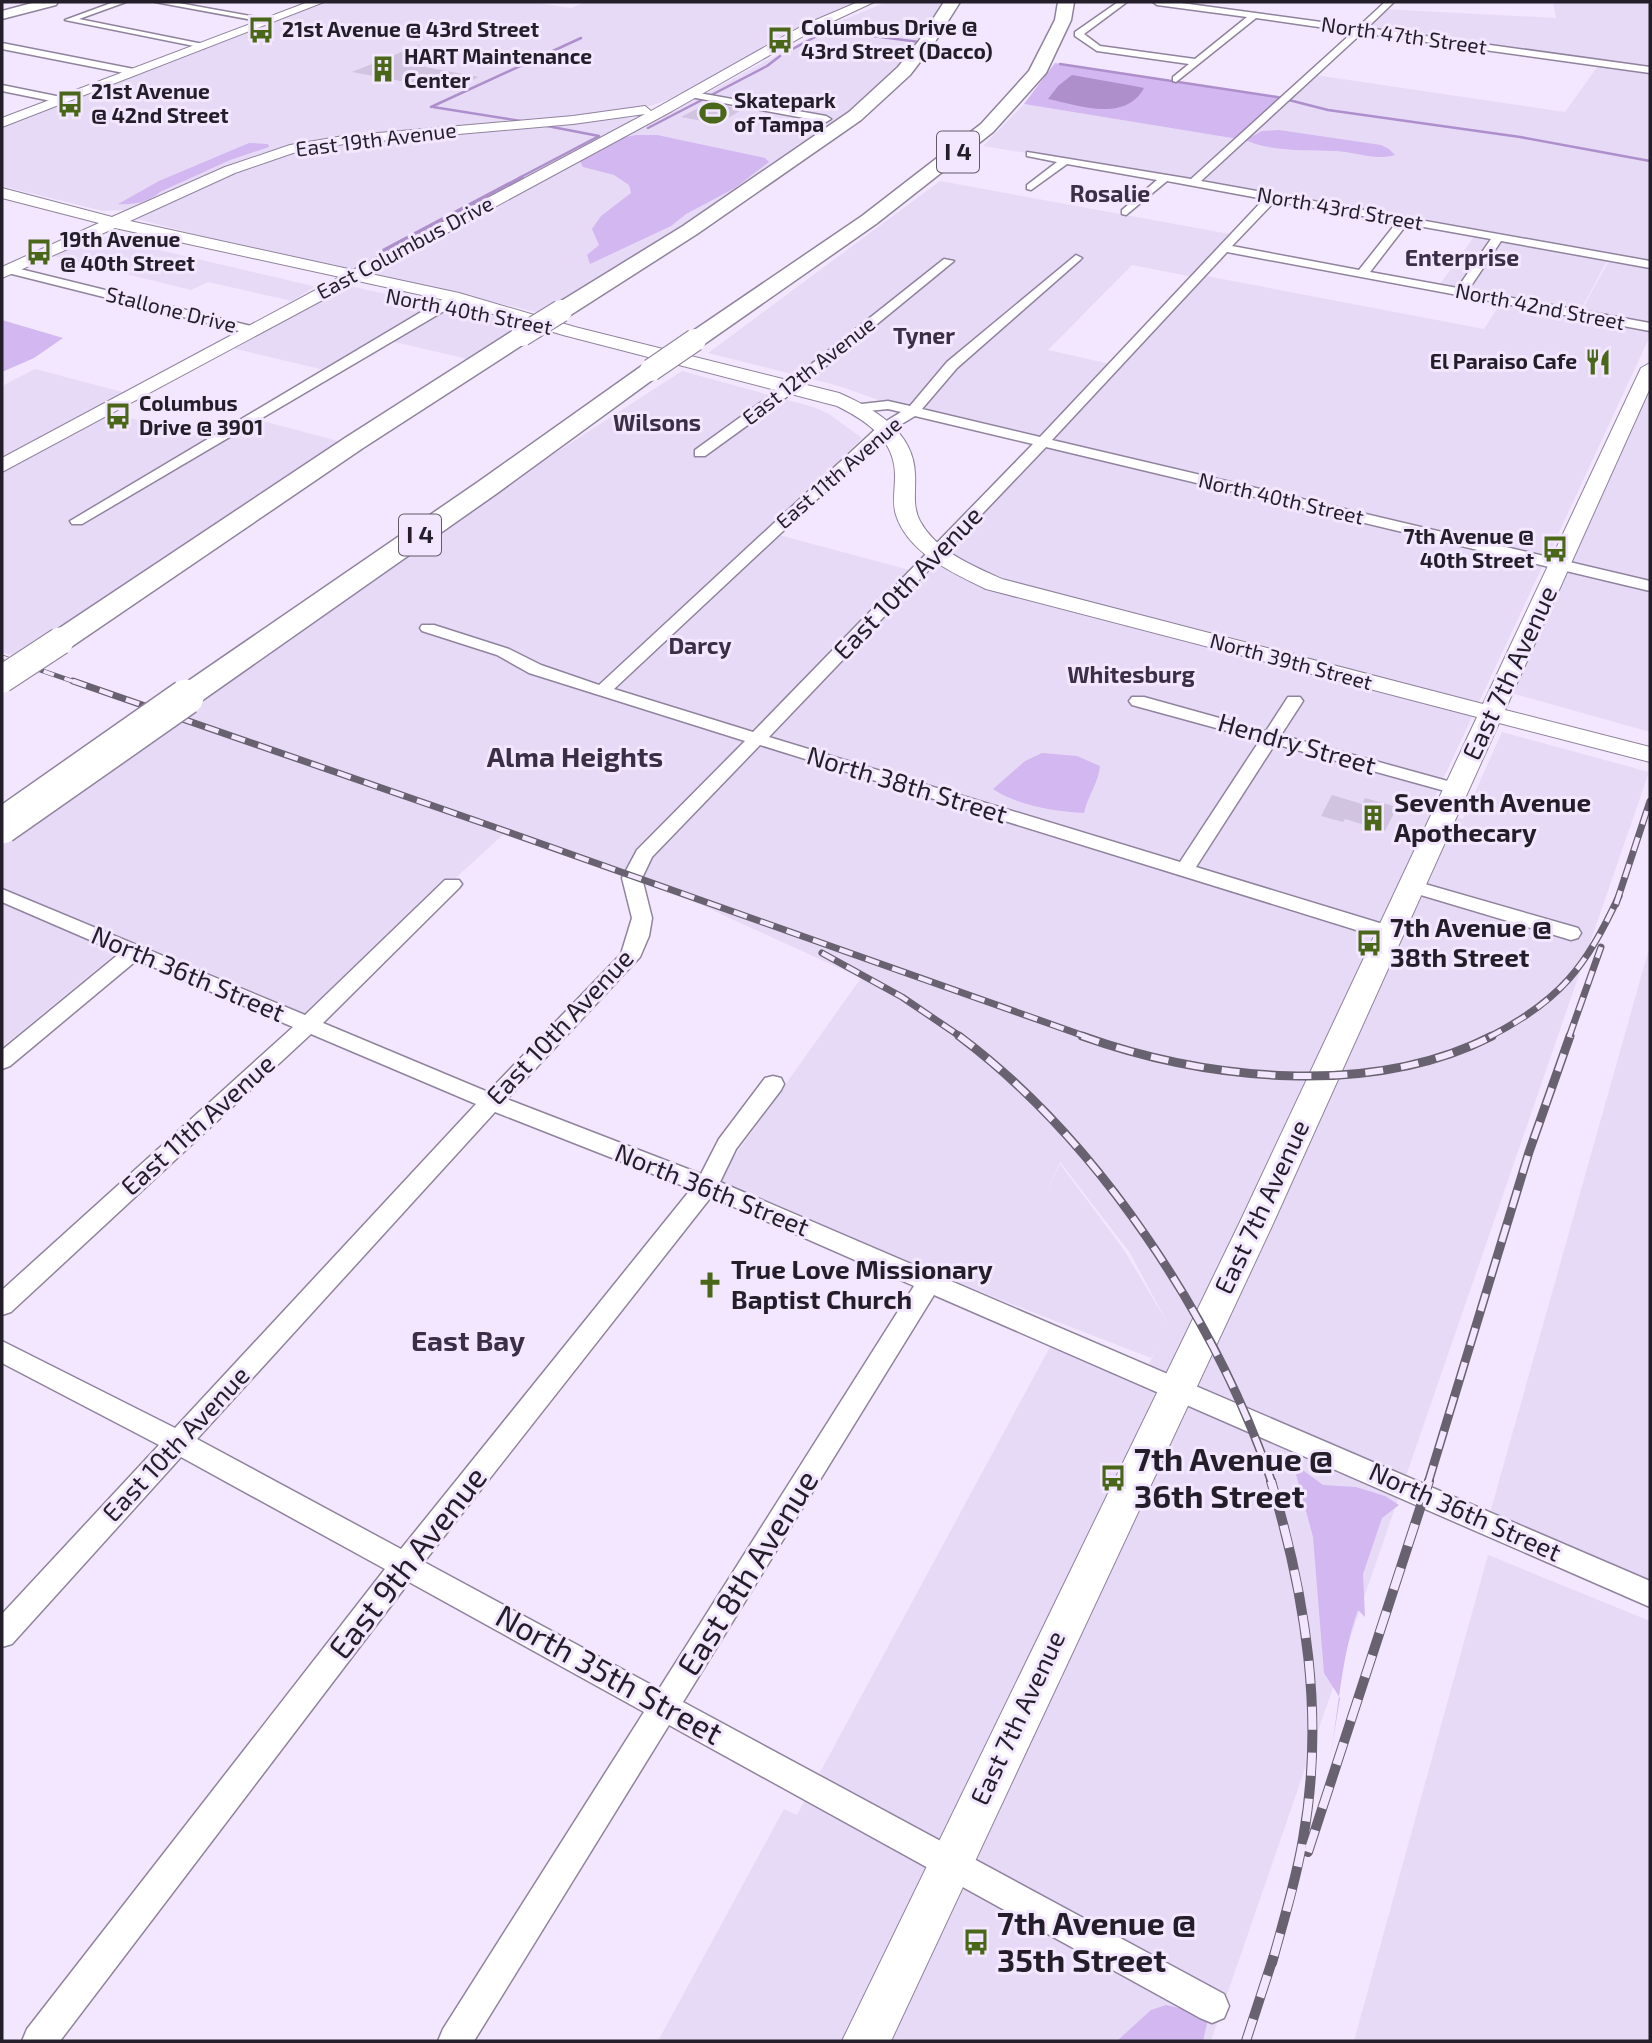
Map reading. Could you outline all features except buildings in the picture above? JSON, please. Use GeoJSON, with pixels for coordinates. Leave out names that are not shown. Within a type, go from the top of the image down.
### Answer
{"type":"FeatureCollection","features":[{"type":"Feature","properties":{"kind":"highway"},"geometry":{"type":"LineString","coordinates":[[2,679],[354,443],[522,335],[565,321],[690,230],[818,144],[885,91],[925,45],[951,2]]}},
{"type":"Feature","properties":{"kind":"highway","name":"I 4"},"geometry":{"type":"LineString","coordinates":[[2,826],[900,197],[987,128],[1037,73],[1063,20],[1066,2]]}},
{"type":"Feature","properties":{"kind":"highway"},"geometry":{"type":"LineString","coordinates":[[690,230],[778,180],[851,134],[903,90],[959,27]]}},
{"type":"Feature","properties":{"kind":"highway"},"geometry":{"type":"LineString","coordinates":[[805,264],[976,116],[1010,75]]}},
{"type":"Feature","properties":{"kind":"main road"},"geometry":{"type":"LineString","coordinates":[[2,15],[51,2]]}},
{"type":"Feature","properties":{"kind":"main road"},"geometry":{"type":"LineString","coordinates":[[2,123],[318,2]]}},
{"type":"Feature","properties":{"kind":"main road","name":"East Columbus Drive"},"geometry":{"type":"LineString","coordinates":[[2,466],[355,276],[638,116],[688,94],[808,28],[868,2]]}},
{"type":"Feature","properties":{"kind":"main road","name":"East Columbus Drive"},"geometry":{"type":"LineString","coordinates":[[808,28],[817,19],[847,3]]}},
{"type":"Feature","properties":{"kind":"main road","name":"East 19th Avenue"},"geometry":{"type":"LineString","coordinates":[[5,272],[245,164],[308,145],[638,116]]}},
{"type":"Feature","properties":{"kind":"main road","name":"North 40th Street"},"geometry":{"type":"LineString","coordinates":[[2,193],[64,214],[337,284],[446,302]]}},
{"type":"Feature","properties":{"kind":"main road","name":"North 40th Street"},"geometry":{"type":"LineString","coordinates":[[2,204],[64,214]]}},
{"type":"Feature","properties":{"kind":"main road"},"geometry":{"type":"LineString","coordinates":[[61,247],[73,230],[64,214],[111,214],[153,206]]}},
{"type":"Feature","properties":{"kind":"main road","name":"North 40th Street"},"geometry":{"type":"LineString","coordinates":[[110,226],[355,276],[512,324],[565,321],[794,385],[858,408],[885,428],[899,445],[905,468],[903,496],[908,519],[938,553]]}},
{"type":"Feature","properties":{"kind":"main road","name":"East 7th Avenue"},"geometry":{"type":"LineString","coordinates":[[866,2041],[1177,1388],[1650,368]]}},
{"type":"Feature","properties":{"kind":"main road","name":"North 39th Street"},"geometry":{"type":"LineString","coordinates":[[938,553],[982,578],[1019,592],[1650,755]]}},
{"type":"Feature","properties":{"kind":"street"},"geometry":{"type":"LineString","coordinates":[[122,2],[69,20],[204,45]]}},
{"type":"Feature","properties":{"kind":"street"},"geometry":{"type":"LineString","coordinates":[[159,2],[269,20]]}},
{"type":"Feature","properties":{"kind":"street"},"geometry":{"type":"LineString","coordinates":[[1123,2],[1078,34],[1097,48],[1197,62]]}},
{"type":"Feature","properties":{"kind":"street","name":"North 47th Street"},"geometry":{"type":"LineString","coordinates":[[1157,2],[1650,70]]}},
{"type":"Feature","properties":{"kind":"street"},"geometry":{"type":"LineString","coordinates":[[1193,183],[1390,2]]}},
{"type":"Feature","properties":{"kind":"street"},"geometry":{"type":"LineString","coordinates":[[1176,79],[1255,15]]}},
{"type":"Feature","properties":{"kind":"street"},"geometry":{"type":"LineString","coordinates":[[2,46],[134,72]]}},
{"type":"Feature","properties":{"kind":"street"},"geometry":{"type":"LineString","coordinates":[[2,88],[61,100]]}},
{"type":"Feature","properties":{"kind":"street"},"geometry":{"type":"LineString","coordinates":[[688,94],[826,119]]}},
{"type":"Feature","properties":{"kind":"street","name":"North 43rd Street"},"geometry":{"type":"LineString","coordinates":[[1031,154],[1650,264]]}},
{"type":"Feature","properties":{"kind":"street"},"geometry":{"type":"LineString","coordinates":[[1031,187],[1064,160]]}},
{"type":"Feature","properties":{"kind":"street"},"geometry":{"type":"LineString","coordinates":[[1126,212],[1165,178]]}},
{"type":"Feature","properties":{"kind":"street","name":"East 10th Avenue"},"geometry":{"type":"LineString","coordinates":[[2,1634],[491,1102],[630,957],[640,938],[643,922],[642,902],[632,878],[644,855],[938,553],[1272,197]]}},
{"type":"Feature","properties":{"kind":"street"},"geometry":{"type":"LineString","coordinates":[[1362,274],[1405,220]]}},
{"type":"Feature","properties":{"kind":"street"},"geometry":{"type":"LineString","coordinates":[[1467,283],[1499,237]]}},
{"type":"Feature","properties":{"kind":"street","name":"North 42nd Street"},"geometry":{"type":"LineString","coordinates":[[1224,248],[1650,327]]}},
{"type":"Feature","properties":{"kind":"street","name":"East 11th Avenue"},"geometry":{"type":"LineString","coordinates":[[602,691],[885,428],[913,411],[952,365],[1076,258]]}},
{"type":"Feature","properties":{"kind":"street","name":"East 12th Avenue"},"geometry":{"type":"LineString","coordinates":[[700,453],[794,385],[948,261]]}},
{"type":"Feature","properties":{"kind":"street","name":"Stallone Drive"},"geometry":{"type":"LineString","coordinates":[[5,272],[251,330]]}},
{"type":"Feature","properties":{"kind":"street"},"geometry":{"type":"LineString","coordinates":[[77,521],[446,302]]}},
{"type":"Feature","properties":{"kind":"street","name":"North 40th Street"},"geometry":{"type":"LineString","coordinates":[[858,408],[888,405],[1650,586]]}},
{"type":"Feature","properties":{"kind":"street","name":"North 38th Street"},"geometry":{"type":"LineString","coordinates":[[428,628],[503,652],[535,669],[602,691],[1390,933]]}},
{"type":"Feature","properties":{"kind":"street","name":"Hendry Street"},"geometry":{"type":"LineString","coordinates":[[1138,701],[1456,789]]}},
{"type":"Feature","properties":{"kind":"street"},"geometry":{"type":"LineString","coordinates":[[1184,871],[1294,701]]}},
{"type":"Feature","properties":{"kind":"street","name":"East 11th Avenue"},"geometry":{"type":"LineString","coordinates":[[2,1305],[309,1024],[452,884]]}},
{"type":"Feature","properties":{"kind":"street"},"geometry":{"type":"LineString","coordinates":[[1411,886],[1571,933]]}},
{"type":"Feature","properties":{"kind":"street","name":"North 36th Street"},"geometry":{"type":"LineString","coordinates":[[2,895],[491,1102],[707,1186],[1650,1594]]}},
{"type":"Feature","properties":{"kind":"street"},"geometry":{"type":"LineString","coordinates":[[2,1061],[135,951]]}},
{"type":"Feature","properties":{"kind":"street","name":"East 9th Avenue"},"geometry":{"type":"LineString","coordinates":[[39,2041],[405,1565],[707,1186],[727,1145],[773,1084]]}},
{"type":"Feature","properties":{"kind":"street","name":"East 8th Avenue"},"geometry":{"type":"LineString","coordinates":[[455,2041],[929,1282]]}},
{"type":"Feature","properties":{"kind":"street","name":"North 35th Street"},"geometry":{"type":"LineString","coordinates":[[2,1351],[178,1442],[951,1861],[1212,2006]]}},
{"type":"Feature","properties":{"kind":"shaded area"},"geometry":{"type":"Polygon","coordinates":[[[325,2],[532,2],[571,8],[586,2],[854,2],[684,94],[650,106],[609,114],[396,132],[290,145],[257,155],[147,204],[125,210],[103,211],[2,186],[2,125],[325,2]]]}},
{"type":"Feature","properties":{"kind":"shaded area"},"geometry":{"type":"Polygon","coordinates":[[[887,2],[950,2],[941,25],[856,115],[553,316],[371,274],[840,21],[887,2]]]}},
{"type":"Feature","properties":{"kind":"shaded area"},"geometry":{"type":"Polygon","coordinates":[[[1553,2],[1649,2],[1650,260],[1200,181],[1315,75],[1565,112],[1600,63],[1359,29],[1382,9],[1556,18],[1553,2]]]}},
{"type":"Feature","properties":{"kind":"shaded area"},"geometry":{"type":"Polygon","coordinates":[[[1055,63],[1281,98],[1238,139],[1024,104],[1055,63]]]}},
{"type":"Feature","properties":{"kind":"shaded area"},"geometry":{"type":"Polygon","coordinates":[[[1072,75],[1144,88],[1136,99],[1113,108],[1100,109],[1048,99],[1058,86],[1072,75]]]}},
{"type":"Feature","properties":{"kind":"shaded area"},"geometry":{"type":"Polygon","coordinates":[[[1024,104],[1238,139],[1192,180],[983,146],[1024,104]]]}},
{"type":"Feature","properties":{"kind":"shaded area"},"geometry":{"type":"Polygon","coordinates":[[[631,118],[633,122],[352,275],[137,219],[259,161],[330,144],[631,118]]]}},
{"type":"Feature","properties":{"kind":"shaded area"},"geometry":{"type":"Polygon","coordinates":[[[1279,130],[1381,145],[1395,155],[1373,157],[1336,151],[1278,148],[1245,140],[1262,131],[1279,130]]]}},
{"type":"Feature","properties":{"kind":"shaded area"},"geometry":{"type":"Polygon","coordinates":[[[657,135],[765,158],[769,162],[735,188],[686,214],[671,226],[590,264],[587,255],[599,245],[592,229],[601,216],[631,193],[629,185],[614,175],[583,167],[580,161],[615,139],[657,135]]]}},
{"type":"Feature","properties":{"kind":"shaded area"},"geometry":{"type":"Polygon","coordinates":[[[249,143],[268,144],[269,147],[230,160],[146,200],[118,204],[159,181],[249,143]]]}},
{"type":"Feature","properties":{"kind":"shaded area"},"geometry":{"type":"Polygon","coordinates":[[[940,181],[1235,235],[1193,277],[1132,265],[1048,350],[1110,364],[1039,441],[915,413],[839,386],[708,353],[940,181]]]}},
{"type":"Feature","properties":{"kind":"shaded area"},"geometry":{"type":"Polygon","coordinates":[[[1476,234],[1609,257],[1579,313],[1438,287],[1476,234]]]}},
{"type":"Feature","properties":{"kind":"shaded area"},"geometry":{"type":"Polygon","coordinates":[[[99,236],[313,288],[292,301],[208,282],[191,290],[53,256],[99,236]]]}},
{"type":"Feature","properties":{"kind":"shaded area"},"geometry":{"type":"Polygon","coordinates":[[[1610,259],[1650,266],[1650,326],[1580,313],[1610,259]]]}},
{"type":"Feature","properties":{"kind":"shaded area"},"geometry":{"type":"Polygon","coordinates":[[[1201,275],[1484,329],[1502,301],[1650,330],[1650,336],[1548,556],[1396,520],[1392,527],[1544,563],[1429,809],[1463,819],[1502,732],[1649,772],[1211,2041],[658,2041],[784,1809],[797,1815],[1051,1345],[1140,1384],[1156,1349],[1151,1358],[1001,1300],[717,1181],[861,978],[633,874],[1201,275]],[[1060,1162],[1045,1196],[1060,1164],[1124,1250],[1168,1324],[1130,1253],[1060,1162]]]}},
{"type":"Feature","properties":{"kind":"shaded area"},"geometry":{"type":"Polygon","coordinates":[[[340,284],[542,325],[485,363],[386,340],[328,371],[224,346],[340,284]]]}},
{"type":"Feature","properties":{"kind":"shaded area"},"geometry":{"type":"Polygon","coordinates":[[[2,320],[63,338],[34,358],[2,372],[2,320]]]}},
{"type":"Feature","properties":{"kind":"shaded area"},"geometry":{"type":"Polygon","coordinates":[[[35,369],[130,394],[2,463],[2,386],[35,369]]]}},
{"type":"Feature","properties":{"kind":"shaded area"},"geometry":{"type":"Polygon","coordinates":[[[1650,370],[1650,732],[1504,691],[1650,370]]]}},
{"type":"Feature","properties":{"kind":"shaded area"},"geometry":{"type":"Polygon","coordinates":[[[682,371],[813,407],[829,414],[862,438],[768,532],[917,572],[624,872],[168,714],[439,528],[682,371]]]}},
{"type":"Feature","properties":{"kind":"shaded area"},"geometry":{"type":"Polygon","coordinates":[[[104,411],[214,440],[252,418],[356,446],[22,659],[2,652],[2,466],[104,411]]]}},
{"type":"Feature","properties":{"kind":"shaded area"},"geometry":{"type":"Polygon","coordinates":[[[164,716],[505,833],[302,1018],[2,891],[2,829],[164,716]]]}},
{"type":"Feature","properties":{"kind":"shaded area"},"geometry":{"type":"Polygon","coordinates":[[[1042,753],[1077,756],[1100,766],[1084,813],[1037,807],[1002,795],[993,789],[1025,761],[1042,753]]]}},
{"type":"Feature","properties":{"kind":"shaded area"},"geometry":{"type":"Polygon","coordinates":[[[2,898],[120,950],[2,1047],[2,898]]]}},
{"type":"Feature","properties":{"kind":"shaded area"},"geometry":{"type":"Polygon","coordinates":[[[1650,945],[1650,1582],[1490,1513],[1650,945]]]}},
{"type":"Feature","properties":{"kind":"shaded area"},"geometry":{"type":"Polygon","coordinates":[[[1293,1463],[1323,1485],[1356,1487],[1385,1496],[1399,1505],[1382,1518],[1363,1574],[1365,1617],[1358,1610],[1339,1697],[1324,1673],[1313,1537],[1293,1463]]]}},
{"type":"Feature","properties":{"kind":"shaded area"},"geometry":{"type":"Polygon","coordinates":[[[1488,1555],[1650,1621],[1650,2041],[1354,2041],[1488,1555]]]}},
{"type":"Feature","properties":{"kind":"shaded area"},"geometry":{"type":"Polygon","coordinates":[[[1166,2005],[1209,2015],[1203,2041],[1117,2041],[1151,2010],[1166,2005]]]}},
{"type":"Feature","properties":{"kind":"waterway"},"geometry":{"type":"LineString","coordinates":[[787,52],[828,30],[919,42]]}},
{"type":"Feature","properties":{"kind":"waterway"},"geometry":{"type":"LineString","coordinates":[[431,107],[581,38]]}},
{"type":"Feature","properties":{"kind":"waterway"},"geometry":{"type":"LineString","coordinates":[[648,128],[767,66],[780,56]]}},
{"type":"Feature","properties":{"kind":"waterway"},"geometry":{"type":"LineString","coordinates":[[1060,64],[1277,97],[1328,110],[1520,137],[1650,161]]}},
{"type":"Feature","properties":{"kind":"waterway"},"geometry":{"type":"LineString","coordinates":[[433,107],[521,121]]}},
{"type":"Feature","properties":{"kind":"waterway"},"geometry":{"type":"LineString","coordinates":[[519,178],[599,136],[542,125]]}},
{"type":"Feature","properties":{"kind":"waterway"},"geometry":{"type":"LineString","coordinates":[[384,250],[522,177]]}},
{"type":"Feature","properties":{"kind":"railway"},"geometry":{"type":"LineString","coordinates":[[2,657],[78,683]]}},
{"type":"Feature","properties":{"kind":"railway"},"geometry":{"type":"LineString","coordinates":[[73,681],[1087,1037]]}},
{"type":"Feature","properties":{"kind":"railway"},"geometry":{"type":"LineString","coordinates":[[1618,898],[1650,801]]}},
{"type":"Feature","properties":{"kind":"railway"},"geometry":{"type":"LineString","coordinates":[[1489,1037],[1535,1009],[1568,980],[1594,943],[1618,898]]}},
{"type":"Feature","properties":{"kind":"railway"},"geometry":{"type":"LineString","coordinates":[[1616,904],[1618,898]]}},
{"type":"Feature","properties":{"kind":"railway"},"geometry":{"type":"LineString","coordinates":[[1569,1037],[1601,947]]}},
{"type":"Feature","properties":{"kind":"railway"},"geometry":{"type":"LineString","coordinates":[[822,953],[902,997],[961,1037]]}},
{"type":"Feature","properties":{"kind":"railway"},"geometry":{"type":"LineString","coordinates":[[959,1036],[1010,1078],[1059,1127],[1147,1237],[1185,1297],[1219,1359],[1248,1421],[1272,1483]]}},
{"type":"Feature","properties":{"kind":"railway"},"geometry":{"type":"LineString","coordinates":[[1082,1036],[1181,1063],[1234,1072],[1288,1076],[1342,1075],[1394,1068],[1445,1056],[1492,1036]]}},
{"type":"Feature","properties":{"kind":"railway"},"geometry":{"type":"LineString","coordinates":[[1428,1483],[1529,1152],[1570,1036]]}},
{"type":"Feature","properties":{"kind":"railway"},"geometry":{"type":"LineString","coordinates":[[1271,1481],[1294,1569],[1312,1703],[1309,1794],[1300,1855],[1272,1963]]}},
{"type":"Feature","properties":{"kind":"railway"},"geometry":{"type":"LineString","coordinates":[[1308,1852],[1429,1481]]}},
{"type":"Feature","properties":{"kind":"railway"},"geometry":{"type":"LineString","coordinates":[[1246,2041],[1274,1955]]}},
{"type":"Feature","properties":{"kind":"place","name":"21st Avenue @ 43rd Street"},"geometry":{"type":"Point","coordinates":[261,30]}},
{"type":"Feature","properties":{"kind":"place","name":"Columbus Drive @ 43rd Street (Dacco)"},"geometry":{"type":"Point","coordinates":[780,40]}},
{"type":"Feature","properties":{"kind":"place","name":"HART Maintenance Center"},"geometry":{"type":"Point","coordinates":[383,69]}},
{"type":"Feature","properties":{"kind":"place","name":"21st Avenue @ 42nd Street"},"geometry":{"type":"Point","coordinates":[70,104]}},
{"type":"Feature","properties":{"kind":"place","name":"Skatepark of Tampa"},"geometry":{"type":"Point","coordinates":[713,113]}},
{"type":"Feature","properties":{"kind":"place","name":"19th Avenue @ 40th Street"},"geometry":{"type":"Point","coordinates":[39,252]}},
{"type":"Feature","properties":{"kind":"place","name":"El Paraiso Cafe"},"geometry":{"type":"Point","coordinates":[1598,362]}},
{"type":"Feature","properties":{"kind":"place","name":"Columbus Drive @ 3901"},"geometry":{"type":"Point","coordinates":[118,416]}},
{"type":"Feature","properties":{"kind":"place","name":"7th Avenue @ 40th Street"},"geometry":{"type":"Point","coordinates":[1555,549]}},
{"type":"Feature","properties":{"kind":"place","name":"Seventh Avenue Apothecary"},"geometry":{"type":"Point","coordinates":[1373,818]}},
{"type":"Feature","properties":{"kind":"place","name":"7th Avenue @ 38th Street"},"geometry":{"type":"Point","coordinates":[1369,943]}},
{"type":"Feature","properties":{"kind":"place","name":"True Love Missionary Baptist Church"},"geometry":{"type":"Point","coordinates":[710,1285]}},
{"type":"Feature","properties":{"kind":"place","name":"7th Avenue @ 36th Street"},"geometry":{"type":"Point","coordinates":[1113,1478]}},
{"type":"Feature","properties":{"kind":"place","name":"7th Avenue @ 35th Street"},"geometry":{"type":"Point","coordinates":[976,1942]}},
{"type":"Feature","properties":{"kind":"district","name":"Rosalie"},"geometry":{"type":"Point","coordinates":[1110,194]}},
{"type":"Feature","properties":{"kind":"district","name":"Enterprise"},"geometry":{"type":"Point","coordinates":[1462,258]}},
{"type":"Feature","properties":{"kind":"district","name":"Tyner"},"geometry":{"type":"Point","coordinates":[924,336]}},
{"type":"Feature","properties":{"kind":"district","name":"Wilsons"},"geometry":{"type":"Point","coordinates":[657,423]}},
{"type":"Feature","properties":{"kind":"district","name":"Darcy"},"geometry":{"type":"Point","coordinates":[700,646]}},
{"type":"Feature","properties":{"kind":"district","name":"Whitesburg"},"geometry":{"type":"Point","coordinates":[1131,675]}},
{"type":"Feature","properties":{"kind":"district","name":"Alma Heights"},"geometry":{"type":"Point","coordinates":[575,757]}},
{"type":"Feature","properties":{"kind":"district","name":"East Bay"},"geometry":{"type":"Point","coordinates":[468,1341]}}]}
